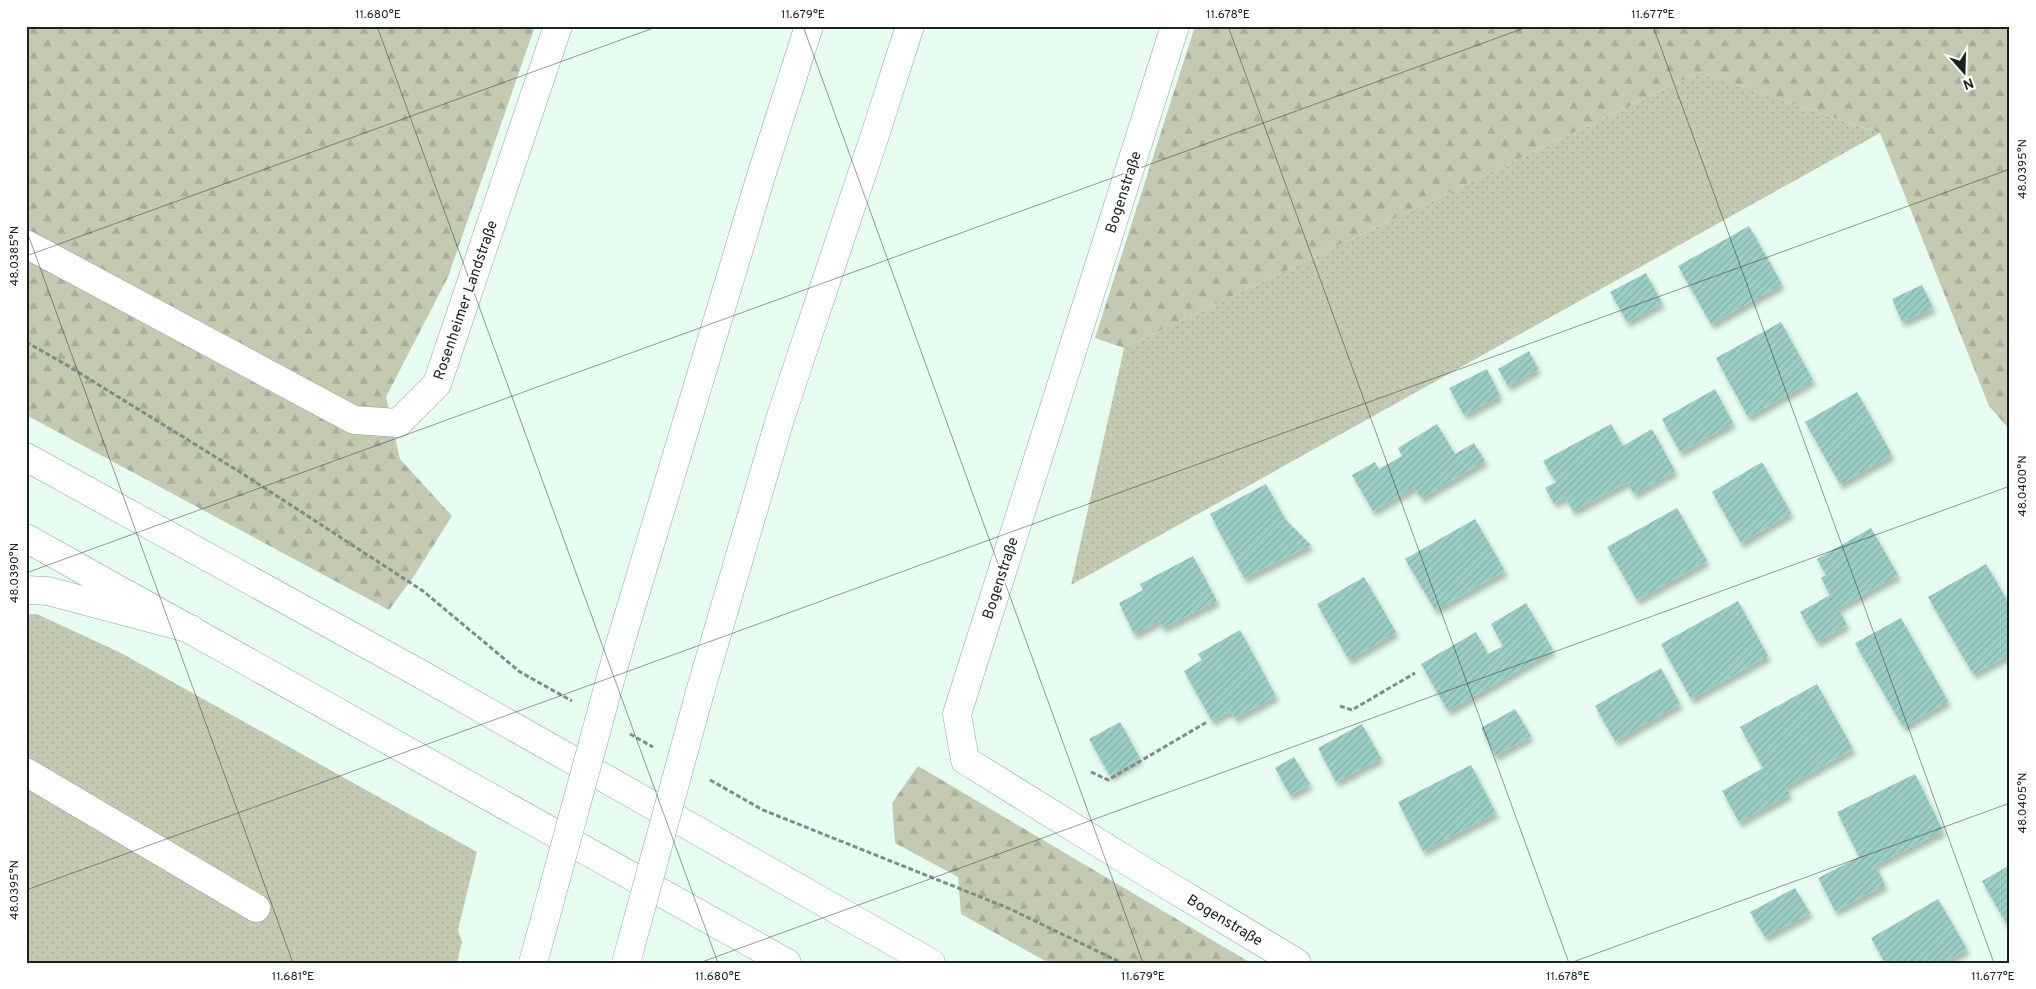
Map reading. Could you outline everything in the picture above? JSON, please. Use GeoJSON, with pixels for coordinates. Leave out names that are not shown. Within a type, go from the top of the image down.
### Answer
{"type":"FeatureCollection","features":[{"type":"Feature","properties":{"kind":"main road","name":"Rosenheimer Landstraße"},"geometry":{"type":"LineString","coordinates":[[26,244],[354,420],[398,424],[437,384],[558,26]]}},
{"type":"Feature","properties":{"kind":"main road"},"geometry":{"type":"LineString","coordinates":[[533,963],[620,644],[761,176],[809,26]]}},
{"type":"Feature","properties":{"kind":"main road"},"geometry":{"type":"LineString","coordinates":[[626,963],[700,692],[780,419],[910,26]]}},
{"type":"Feature","properties":{"kind":"main road","name":"Bogenstraße"},"geometry":{"type":"LineString","coordinates":[[1175,26],[957,714],[965,760],[1297,963]]}},
{"type":"Feature","properties":{"kind":"main road"},"geometry":{"type":"LineString","coordinates":[[26,457],[417,672],[931,963]]}},
{"type":"Feature","properties":{"kind":"main road"},"geometry":{"type":"LineString","coordinates":[[26,538],[787,963]]}},
{"type":"Feature","properties":{"kind":"main road"},"geometry":{"type":"LineString","coordinates":[[26,590],[48,591],[191,629]]}},
{"type":"Feature","properties":{"kind":"main road"},"geometry":{"type":"LineString","coordinates":[[26,772],[256,908]]}},
{"type":"Feature","properties":{"kind":"path"},"geometry":{"type":"LineString","coordinates":[[26,342],[243,474],[423,591],[520,672],[578,705]]}},
{"type":"Feature","properties":{"kind":"path"},"geometry":{"type":"LineString","coordinates":[[1340,706],[1352,710],[1416,673]]}},
{"type":"Feature","properties":{"kind":"path"},"geometry":{"type":"LineString","coordinates":[[1091,772],[1108,780],[1207,722]]}},
{"type":"Feature","properties":{"kind":"path"},"geometry":{"type":"LineString","coordinates":[[629,734],[654,748]]}},
{"type":"Feature","properties":{"kind":"path"},"geometry":{"type":"LineString","coordinates":[[705,776],[763,810],[1008,908],[1122,963]]}},
{"type":"Feature","properties":{"kind":"green space"},"geometry":{"type":"Polygon","coordinates":[[[26,26],[535,26],[448,277],[386,397],[400,459],[452,516],[414,576],[389,610],[26,415],[26,26]]]}},
{"type":"Feature","properties":{"kind":"green space"},"geometry":{"type":"Polygon","coordinates":[[[1195,26],[2010,26],[2010,430],[1989,406],[1880,133],[1700,72],[1124,348],[1095,338],[1195,26]]]}},
{"type":"Feature","properties":{"kind":"green space"},"geometry":{"type":"Polygon","coordinates":[[[1700,72],[1880,133],[1071,585],[1124,348],[1700,72]]]}},
{"type":"Feature","properties":{"kind":"green space"},"geometry":{"type":"Polygon","coordinates":[[[26,614],[37,614],[121,653],[477,852],[458,930],[462,942],[457,963],[26,963],[26,614]]]}},
{"type":"Feature","properties":{"kind":"green space"},"geometry":{"type":"Polygon","coordinates":[[[918,766],[1251,963],[1049,963],[961,914],[958,877],[895,843],[892,803],[918,766]]]}},
{"type":"Feature","properties":{"kind":"building"},"geometry":{"type":"Polygon","coordinates":[[[1749,226],[1782,284],[1711,324],[1678,266],[1749,226]]]}},
{"type":"Feature","properties":{"kind":"building"},"geometry":{"type":"Polygon","coordinates":[[[1646,273],[1662,303],[1627,322],[1610,292],[1646,273]]]}},
{"type":"Feature","properties":{"kind":"building"},"geometry":{"type":"Polygon","coordinates":[[[1922,285],[1933,308],[1902,322],[1892,299],[1922,285]]]}},
{"type":"Feature","properties":{"kind":"building"},"geometry":{"type":"Polygon","coordinates":[[[1781,322],[1813,380],[1748,417],[1716,358],[1781,322]]]}},
{"type":"Feature","properties":{"kind":"building"},"geometry":{"type":"Polygon","coordinates":[[[1529,351],[1538,369],[1508,386],[1498,369],[1529,351]]]}},
{"type":"Feature","properties":{"kind":"building"},"geometry":{"type":"Polygon","coordinates":[[[1487,369],[1500,396],[1464,415],[1449,388],[1487,369]]]}},
{"type":"Feature","properties":{"kind":"building"},"geometry":{"type":"Polygon","coordinates":[[[1715,389],[1733,423],[1680,452],[1662,419],[1715,389]]]}},
{"type":"Feature","properties":{"kind":"building"},"geometry":{"type":"Polygon","coordinates":[[[1857,392],[1892,455],[1840,484],[1805,422],[1857,392]]]}},
{"type":"Feature","properties":{"kind":"building"},"geometry":{"type":"Polygon","coordinates":[[[1437,424],[1455,454],[1474,443],[1485,461],[1421,498],[1414,487],[1373,511],[1352,475],[1375,462],[1379,469],[1402,456],[1398,448],[1437,424]]]}},
{"type":"Feature","properties":{"kind":"building"},"geometry":{"type":"Polygon","coordinates":[[[1611,424],[1623,446],[1652,429],[1675,471],[1634,494],[1627,482],[1573,511],[1565,497],[1554,503],[1545,488],[1556,482],[1543,461],[1611,424]]]}},
{"type":"Feature","properties":{"kind":"building"},"geometry":{"type":"Polygon","coordinates":[[[1762,462],[1791,513],[1741,543],[1712,492],[1762,462]]]}},
{"type":"Feature","properties":{"kind":"building"},"geometry":{"type":"Polygon","coordinates":[[[1266,484],[1285,519],[1311,545],[1244,578],[1210,514],[1266,484]]]}},
{"type":"Feature","properties":{"kind":"building"},"geometry":{"type":"Polygon","coordinates":[[[1677,508],[1707,561],[1637,600],[1607,547],[1677,508]]]}},
{"type":"Feature","properties":{"kind":"building"},"geometry":{"type":"Polygon","coordinates":[[[1475,519],[1505,571],[1435,610],[1405,559],[1475,519]]]}},
{"type":"Feature","properties":{"kind":"building"},"geometry":{"type":"Polygon","coordinates":[[[1871,528],[1898,575],[1838,608],[1847,625],[1817,642],[1800,612],[1830,595],[1821,578],[1826,575],[1817,559],[1871,528]]]}},
{"type":"Feature","properties":{"kind":"building"},"geometry":{"type":"Polygon","coordinates":[[[1193,556],[1217,601],[1163,628],[1159,621],[1134,634],[1119,603],[1143,590],[1140,584],[1193,556]]]}},
{"type":"Feature","properties":{"kind":"building"},"geometry":{"type":"Polygon","coordinates":[[[1986,564],[2010,605],[2010,654],[1973,674],[1928,597],[1986,564]]]}},
{"type":"Feature","properties":{"kind":"building"},"geometry":{"type":"Polygon","coordinates":[[[1364,577],[1396,632],[1349,660],[1317,604],[1364,577]]]}},
{"type":"Feature","properties":{"kind":"building"},"geometry":{"type":"Polygon","coordinates":[[[1738,601],[1768,656],[1691,699],[1661,644],[1738,601]]]}},
{"type":"Feature","properties":{"kind":"building"},"geometry":{"type":"Polygon","coordinates":[[[1526,603],[1553,650],[1448,711],[1421,664],[1476,632],[1488,654],[1503,646],[1491,624],[1526,603]]]}},
{"type":"Feature","properties":{"kind":"building"},"geometry":{"type":"Polygon","coordinates":[[[1901,618],[1948,701],[1903,727],[1855,643],[1901,618]]]}},
{"type":"Feature","properties":{"kind":"building"},"geometry":{"type":"Polygon","coordinates":[[[1240,630],[1276,696],[1235,718],[1230,711],[1212,721],[1184,671],[1202,660],[1198,654],[1240,630]]]}},
{"type":"Feature","properties":{"kind":"building"},"geometry":{"type":"Polygon","coordinates":[[[1661,668],[1680,704],[1615,741],[1595,706],[1661,668]]]}},
{"type":"Feature","properties":{"kind":"building"},"geometry":{"type":"Polygon","coordinates":[[[1817,684],[1853,749],[1785,787],[1790,794],[1739,822],[1722,791],[1763,768],[1740,727],[1817,684]]]}},
{"type":"Feature","properties":{"kind":"building"},"geometry":{"type":"Polygon","coordinates":[[[1515,709],[1531,736],[1495,756],[1481,728],[1515,709]]]}},
{"type":"Feature","properties":{"kind":"building"},"geometry":{"type":"Polygon","coordinates":[[[1120,722],[1140,758],[1110,776],[1089,739],[1120,722]]]}},
{"type":"Feature","properties":{"kind":"building"},"geometry":{"type":"Polygon","coordinates":[[[1362,724],[1381,758],[1336,782],[1318,748],[1362,724]]]}},
{"type":"Feature","properties":{"kind":"building"},"geometry":{"type":"Polygon","coordinates":[[[1294,757],[1310,784],[1290,795],[1275,768],[1294,757]]]}},
{"type":"Feature","properties":{"kind":"building"},"geometry":{"type":"Polygon","coordinates":[[[1471,765],[1496,813],[1423,851],[1398,802],[1471,765]]]}},
{"type":"Feature","properties":{"kind":"building"},"geometry":{"type":"Polygon","coordinates":[[[1915,774],[1943,831],[1875,865],[1885,885],[1835,911],[1818,878],[1859,857],[1837,812],[1915,774]]]}},
{"type":"Feature","properties":{"kind":"building"},"geometry":{"type":"Polygon","coordinates":[[[2010,865],[2010,930],[1982,881],[2010,865]]]}},
{"type":"Feature","properties":{"kind":"building"},"geometry":{"type":"Polygon","coordinates":[[[1795,888],[1810,913],[1765,937],[1750,912],[1795,888]]]}},
{"type":"Feature","properties":{"kind":"building"},"geometry":{"type":"Polygon","coordinates":[[[1938,899],[1967,949],[1943,963],[1885,963],[1871,938],[1938,899]]]}}]}
